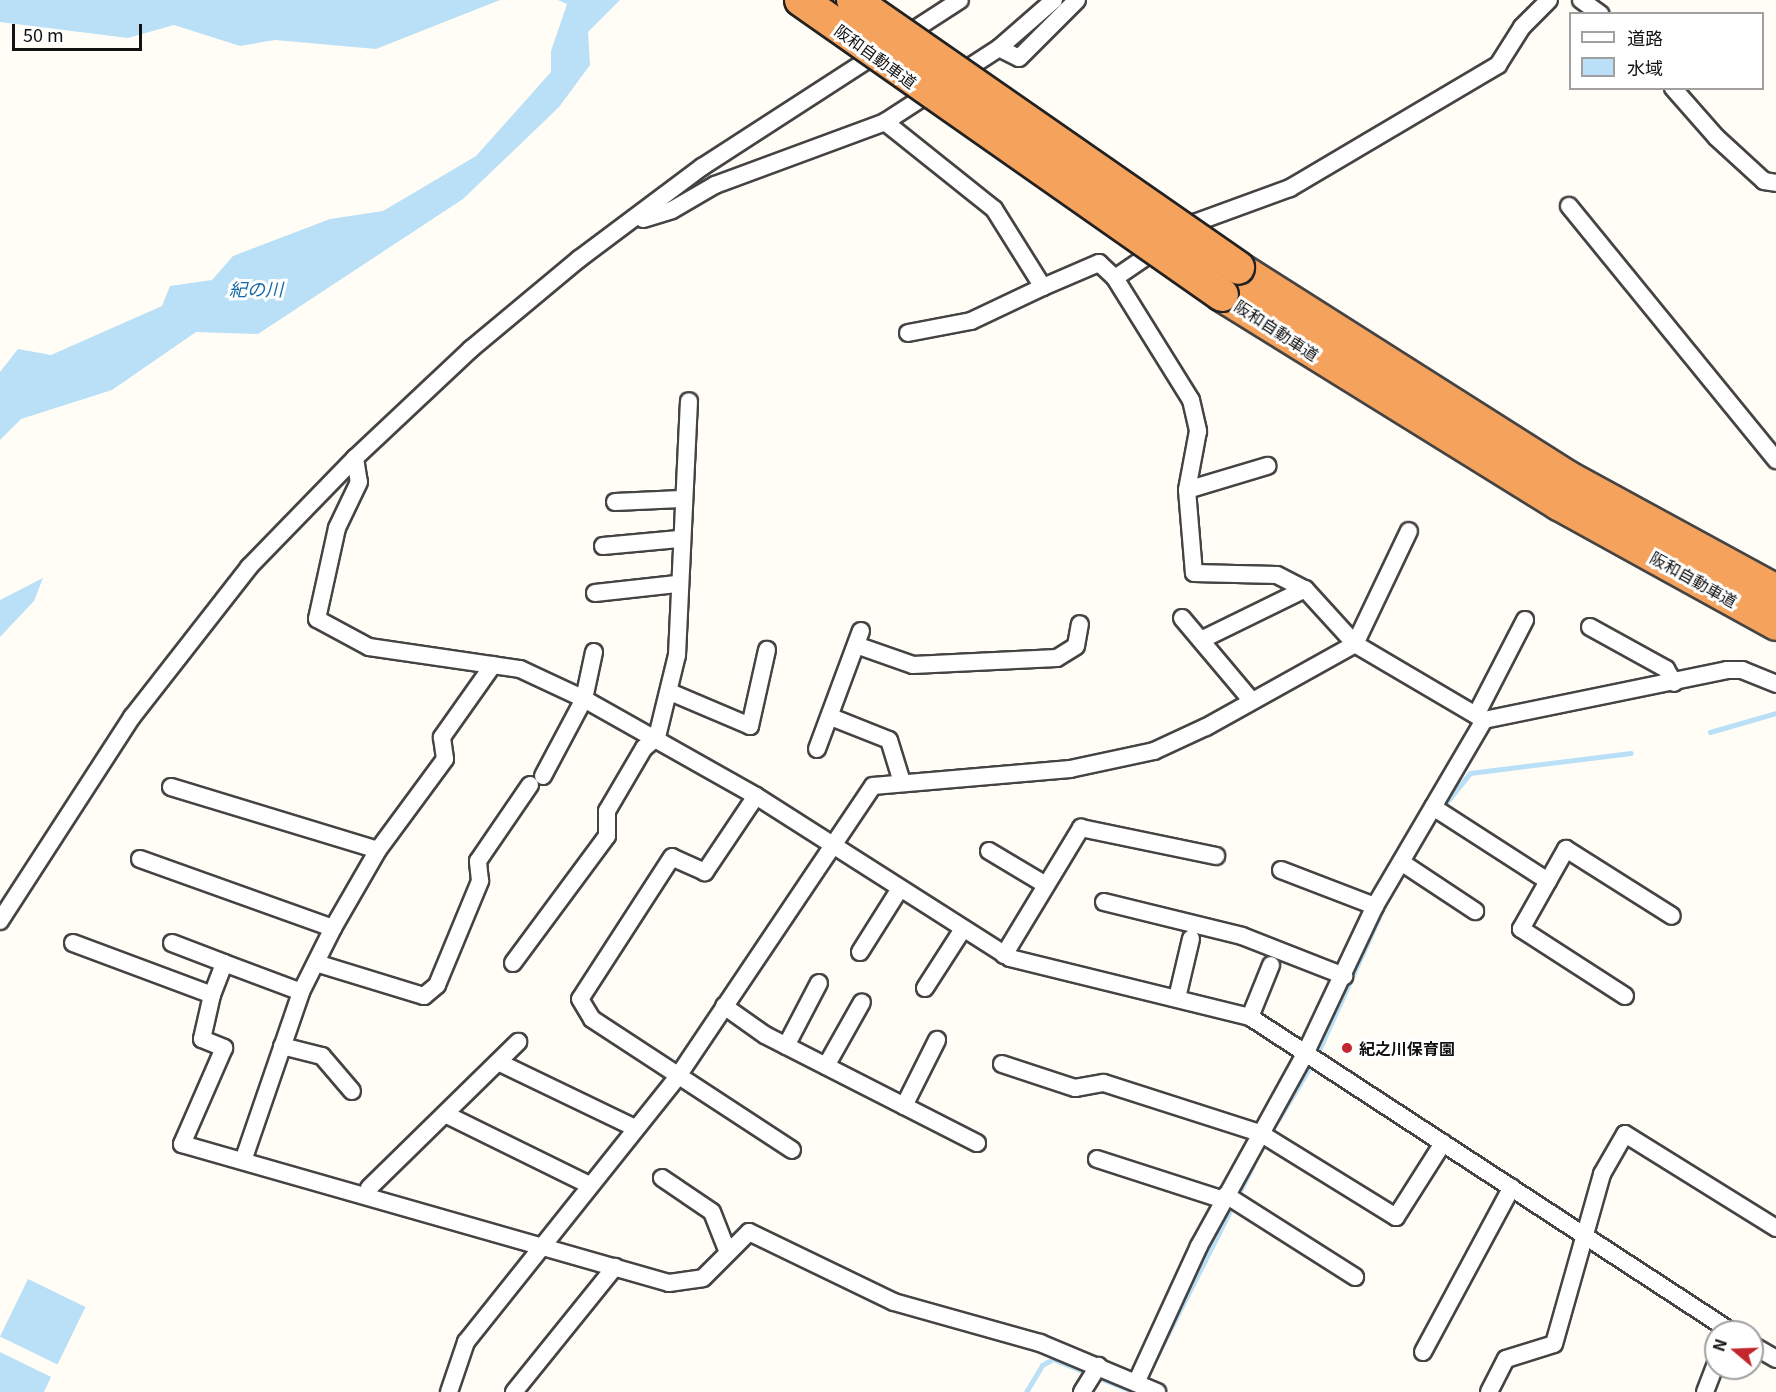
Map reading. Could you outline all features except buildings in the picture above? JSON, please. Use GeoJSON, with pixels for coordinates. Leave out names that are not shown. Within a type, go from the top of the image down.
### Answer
{"type":"FeatureCollection","features":[{"type":"Feature","properties":{"kind":"highway","name":"阪和自動車道"},"geometry":{"type":"LineString","coordinates":[[801,0],[1222,295],[1564,491],[1776,591]]}},
{"type":"Feature","properties":{"kind":"highway","name":"阪和自動車道"},"geometry":{"type":"LineString","coordinates":[[853,0],[1564,491],[1776,624]]}},
{"type":"Feature","properties":{"kind":"street"},"geometry":{"type":"LineString","coordinates":[[0,921],[132,717],[249,567],[355,458],[471,349],[579,259],[633,222],[702,167],[960,0]]}},
{"type":"Feature","properties":{"kind":"street"},"geometry":{"type":"LineString","coordinates":[[633,222],[672,210],[715,185],[885,122],[999,48],[1054,0]]}},
{"type":"Feature","properties":{"kind":"street"},"geometry":{"type":"LineString","coordinates":[[999,48],[1019,58],[1077,0]]}},
{"type":"Feature","properties":{"kind":"street"},"geometry":{"type":"LineString","coordinates":[[1115,278],[1197,222],[1290,188],[1498,65],[1522,27],[1549,0]]}},
{"type":"Feature","properties":{"kind":"street"},"geometry":{"type":"LineString","coordinates":[[1581,0],[1597,12]]}},
{"type":"Feature","properties":{"kind":"street"},"geometry":{"type":"LineString","coordinates":[[1675,90],[1716,137],[1764,181],[1776,183]]}},
{"type":"Feature","properties":{"kind":"street"},"geometry":{"type":"LineString","coordinates":[[885,122],[994,209],[1043,286]]}},
{"type":"Feature","properties":{"kind":"street"},"geometry":{"type":"LineString","coordinates":[[1569,206],[1776,460]]}},
{"type":"Feature","properties":{"kind":"street"},"geometry":{"type":"LineString","coordinates":[[909,333],[971,321],[1043,286],[1099,263],[1115,278],[1191,400],[1197,454],[1187,490],[1194,573],[1276,576],[1305,589],[1354,644],[1480,718],[1742,669],[1776,684]]}},
{"type":"Feature","properties":{"kind":"street"},"geometry":{"type":"LineString","coordinates":[[513,963],[607,836],[607,812],[644,748],[657,737],[670,692],[676,655],[681,499],[689,401]]}},
{"type":"Feature","properties":{"kind":"street"},"geometry":{"type":"LineString","coordinates":[[355,458],[360,482],[337,528],[317,619],[369,647],[520,669],[584,699],[657,737],[756,796],[899,890],[1004,955],[1250,1017],[1713,1320]]}},
{"type":"Feature","properties":{"kind":"street"},"geometry":{"type":"LineString","coordinates":[[1187,490],[1267,465]]}},
{"type":"Feature","properties":{"kind":"street"},"geometry":{"type":"LineString","coordinates":[[615,502],[681,499]]}},
{"type":"Feature","properties":{"kind":"street"},"geometry":{"type":"LineString","coordinates":[[449,1392],[466,1342],[587,1184],[678,1076],[873,786],[901,779],[1070,769],[1154,751],[1354,644],[1409,531]]}},
{"type":"Feature","properties":{"kind":"street"},"geometry":{"type":"LineString","coordinates":[[603,546],[679,539]]}},
{"type":"Feature","properties":{"kind":"street"},"geometry":{"type":"LineString","coordinates":[[595,593],[677,584]]}},
{"type":"Feature","properties":{"kind":"street"},"geometry":{"type":"LineString","coordinates":[[1201,640],[1305,589]]}},
{"type":"Feature","properties":{"kind":"street"},"geometry":{"type":"LineString","coordinates":[[1182,618],[1251,700]]}},
{"type":"Feature","properties":{"kind":"street"},"geometry":{"type":"LineString","coordinates":[[224,963],[212,995],[202,1039],[224,1048],[182,1144],[244,1158],[615,1267],[682,1283],[703,1278],[727,1250],[749,1232],[885,1299],[989,1327],[1091,1377],[1145,1388],[1230,1199],[1266,1136],[1344,976],[1375,906],[1405,864],[1437,810],[1525,620]]}},
{"type":"Feature","properties":{"kind":"street"},"geometry":{"type":"LineString","coordinates":[[817,749],[831,717],[858,638],[913,665],[1057,658],[1076,645],[1080,624]]}},
{"type":"Feature","properties":{"kind":"street"},"geometry":{"type":"LineString","coordinates":[[1590,627],[1666,669],[1674,683]]}},
{"type":"Feature","properties":{"kind":"street"},"geometry":{"type":"LineString","coordinates":[[670,692],[750,726],[767,650]]}},
{"type":"Feature","properties":{"kind":"street"},"geometry":{"type":"LineString","coordinates":[[316,963],[424,996],[438,985],[480,881],[478,861],[537,781],[584,699],[594,652]]}},
{"type":"Feature","properties":{"kind":"street"},"geometry":{"type":"LineString","coordinates":[[244,1158],[301,992],[333,928],[378,850],[445,759],[442,737],[493,665]]}},
{"type":"Feature","properties":{"kind":"street"},"geometry":{"type":"LineString","coordinates":[[831,717],[889,740],[901,779]]}},
{"type":"Feature","properties":{"kind":"street"},"geometry":{"type":"LineString","coordinates":[[171,787],[378,850]]}},
{"type":"Feature","properties":{"kind":"street"},"geometry":{"type":"LineString","coordinates":[[756,796],[705,872],[672,857],[579,999],[592,1019],[792,1150]]}},
{"type":"Feature","properties":{"kind":"street"},"geometry":{"type":"LineString","coordinates":[[1437,810],[1548,881]]}},
{"type":"Feature","properties":{"kind":"street"},"geometry":{"type":"LineString","coordinates":[[1004,955],[1081,828],[1216,856]]}},
{"type":"Feature","properties":{"kind":"street"},"geometry":{"type":"LineString","coordinates":[[1625,996],[1521,928],[1566,849],[1672,916]]}},
{"type":"Feature","properties":{"kind":"street"},"geometry":{"type":"LineString","coordinates":[[988,851],[1046,885]]}},
{"type":"Feature","properties":{"kind":"street"},"geometry":{"type":"LineString","coordinates":[[140,859],[333,928]]}},
{"type":"Feature","properties":{"kind":"street"},"geometry":{"type":"LineString","coordinates":[[1405,864],[1475,911]]}},
{"type":"Feature","properties":{"kind":"street"},"geometry":{"type":"LineString","coordinates":[[1281,870],[1375,906]]}},
{"type":"Feature","properties":{"kind":"street"},"geometry":{"type":"LineString","coordinates":[[860,952],[899,890]]}},
{"type":"Feature","properties":{"kind":"street"},"geometry":{"type":"LineString","coordinates":[[1104,902],[1242,936],[1344,976]]}},
{"type":"Feature","properties":{"kind":"street"},"geometry":{"type":"LineString","coordinates":[[925,988],[963,929]]}},
{"type":"Feature","properties":{"kind":"street"},"geometry":{"type":"LineString","coordinates":[[1177,998],[1191,939]]}},
{"type":"Feature","properties":{"kind":"street"},"geometry":{"type":"LineString","coordinates":[[172,943],[301,992]]}},
{"type":"Feature","properties":{"kind":"street"},"geometry":{"type":"LineString","coordinates":[[73,944],[212,995]]}},
{"type":"Feature","properties":{"kind":"street"},"geometry":{"type":"LineString","coordinates":[[1250,1017],[1271,965]]}},
{"type":"Feature","properties":{"kind":"street"},"geometry":{"type":"LineString","coordinates":[[786,1046],[819,983]]}},
{"type":"Feature","properties":{"kind":"street"},"geometry":{"type":"LineString","coordinates":[[826,1066],[862,1002]]}},
{"type":"Feature","properties":{"kind":"street"},"geometry":{"type":"LineString","coordinates":[[724,1006],[786,1046],[977,1143]]}},
{"type":"Feature","properties":{"kind":"street"},"geometry":{"type":"LineString","coordinates":[[904,1106],[937,1040]]}},
{"type":"Feature","properties":{"kind":"street"},"geometry":{"type":"LineString","coordinates":[[369,1188],[518,1042]]}},
{"type":"Feature","properties":{"kind":"street"},"geometry":{"type":"LineString","coordinates":[[282,1046],[322,1056],[352,1091]]}},
{"type":"Feature","properties":{"kind":"street"},"geometry":{"type":"LineString","coordinates":[[498,1062],[634,1128]]}},
{"type":"Feature","properties":{"kind":"street"},"geometry":{"type":"LineString","coordinates":[[1002,1064],[1075,1088],[1104,1083],[1266,1136],[1396,1217],[1443,1143]]}},
{"type":"Feature","properties":{"kind":"street"},"geometry":{"type":"LineString","coordinates":[[445,1114],[587,1184]]}},
{"type":"Feature","properties":{"kind":"street"},"geometry":{"type":"LineString","coordinates":[[1489,1392],[1506,1359],[1554,1344],[1587,1236],[1602,1174],[1625,1134],[1776,1228]]}},
{"type":"Feature","properties":{"kind":"street"},"geometry":{"type":"LineString","coordinates":[[1097,1159],[1230,1199],[1355,1277]]}},
{"type":"Feature","properties":{"kind":"street"},"geometry":{"type":"LineString","coordinates":[[662,1178],[712,1212],[727,1250]]}},
{"type":"Feature","properties":{"kind":"street"},"geometry":{"type":"LineString","coordinates":[[1423,1352],[1512,1187]]}},
{"type":"Feature","properties":{"kind":"street"},"geometry":{"type":"LineString","coordinates":[[514,1392],[615,1267]]}},
{"type":"Feature","properties":{"kind":"water"},"geometry":{"type":"Polygon","coordinates":[[[0,0],[500,0],[376,49],[275,40],[240,46],[174,25],[128,38],[0,22],[0,0]]]}},
{"type":"Feature","properties":{"kind":"water","name":"紀の川"},"geometry":{"type":"Polygon","coordinates":[[[558,0],[620,0],[588,32],[590,65],[559,107],[463,199],[258,334],[196,332],[112,390],[21,419],[0,440],[0,372],[18,349],[51,355],[162,306],[170,286],[212,280],[233,256],[330,219],[383,211],[476,156],[551,72],[551,51],[567,4],[558,0]]]}},
{"type":"Feature","properties":{"kind":"water"},"geometry":{"type":"Polygon","coordinates":[[[43,578],[34,601],[0,637],[0,600],[43,578]]]}},
{"type":"Feature","properties":{"kind":"water"},"geometry":{"type":"Polygon","coordinates":[[[28,1279],[86,1307],[57,1365],[0,1337],[28,1279]]]}},
{"type":"Feature","properties":{"kind":"water"},"geometry":{"type":"Polygon","coordinates":[[[0,1352],[51,1377],[44,1392],[0,1392],[0,1352]]]}},
{"type":"Feature","properties":{"kind":"waterway"},"geometry":{"type":"LineString","coordinates":[[1710,732],[1776,713]]}},
{"type":"Feature","properties":{"kind":"waterway"},"geometry":{"type":"LineString","coordinates":[[1442,808],[1470,773],[1631,753]]}},
{"type":"Feature","properties":{"kind":"waterway"},"geometry":{"type":"LineString","coordinates":[[1319,1050],[1385,904]]}},
{"type":"Feature","properties":{"kind":"waterway"},"geometry":{"type":"LineString","coordinates":[[1278,1120],[1311,1065]]}},
{"type":"Feature","properties":{"kind":"waterway"},"geometry":{"type":"LineString","coordinates":[[1144,1381],[1253,1165]]}},
{"type":"Feature","properties":{"kind":"waterway"},"geometry":{"type":"LineString","coordinates":[[1026,1392],[1042,1365],[1053,1359],[1132,1391],[1138,1388]]}},
{"type":"Feature","properties":{"kind":"place","name":"紀之川保育園"},"geometry":{"type":"Point","coordinates":[1347,1048]}}]}
